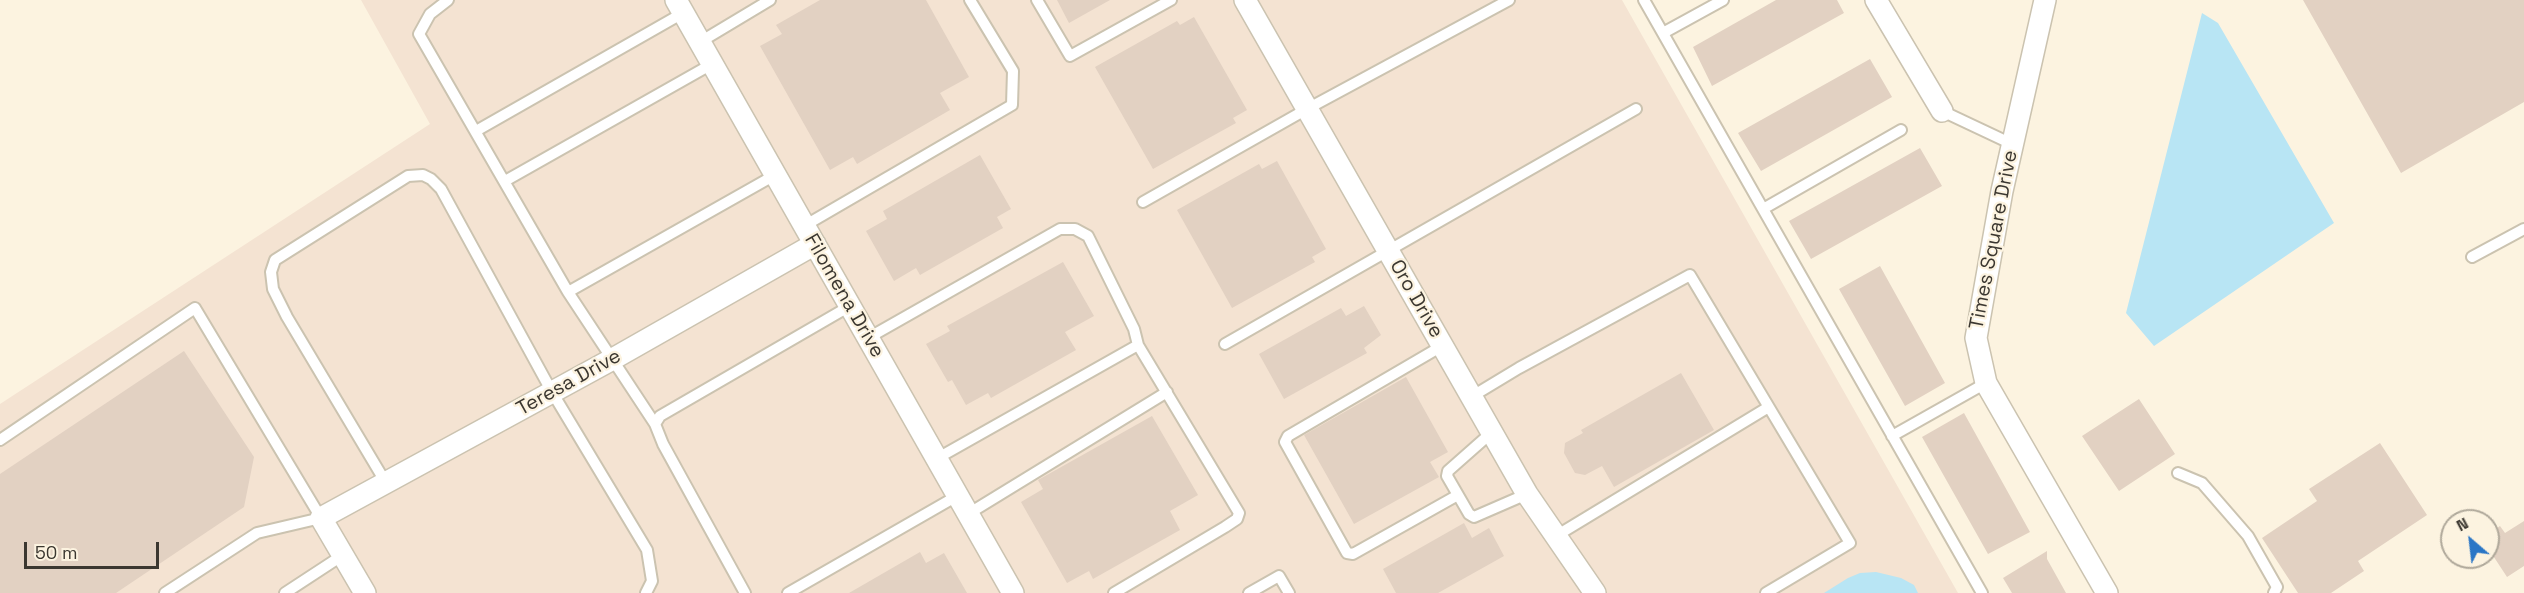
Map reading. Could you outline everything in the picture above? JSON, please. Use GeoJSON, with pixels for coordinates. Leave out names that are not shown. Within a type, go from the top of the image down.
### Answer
{"type":"FeatureCollection","features":[{"type":"Feature","properties":{"kind":"street","name":"Oro Drive"},"geometry":{"type":"LineString","coordinates":[[1245,0],[1527,494],[1595,593]]}},
{"type":"Feature","properties":{"kind":"street"},"geometry":{"type":"LineString","coordinates":[[1876,0],[1942,111]]}},
{"type":"Feature","properties":{"kind":"street","name":"Times Square Drive"},"geometry":{"type":"LineString","coordinates":[[2045,0],[2012,144],[1976,338],[1986,383],[2107,593]]}},
{"type":"Feature","properties":{"kind":"street","name":"Filomena Drive"},"geometry":{"type":"LineString","coordinates":[[680,7],[1013,593]]}},
{"type":"Feature","properties":{"kind":"street","name":"Teresa Drive"},"geometry":{"type":"LineString","coordinates":[[321,518],[611,360],[809,235]]}},
{"type":"Feature","properties":{"kind":"street"},"geometry":{"type":"LineString","coordinates":[[321,518],[365,593]]}},
{"type":"Feature","properties":{"kind":"lane"},"geometry":{"type":"LineString","coordinates":[[448,0],[430,14],[419,34],[568,291],[655,424],[663,444],[745,593]]}},
{"type":"Feature","properties":{"kind":"lane"},"geometry":{"type":"LineString","coordinates":[[700,42],[770,0]]}},
{"type":"Feature","properties":{"kind":"lane"},"geometry":{"type":"LineString","coordinates":[[809,235],[1012,105],[1013,72],[970,0]]}},
{"type":"Feature","properties":{"kind":"lane"},"geometry":{"type":"LineString","coordinates":[[1037,0],[1070,56],[1171,0]]}},
{"type":"Feature","properties":{"kind":"lane"},"geometry":{"type":"LineString","coordinates":[[1143,202],[1307,109],[1509,0]]}},
{"type":"Feature","properties":{"kind":"lane"},"geometry":{"type":"LineString","coordinates":[[1644,0],[1982,593]]}},
{"type":"Feature","properties":{"kind":"lane"},"geometry":{"type":"LineString","coordinates":[[1663,33],[1723,0]]}},
{"type":"Feature","properties":{"kind":"lane"},"geometry":{"type":"LineString","coordinates":[[476,131],[680,7]]}},
{"type":"Feature","properties":{"kind":"lane"},"geometry":{"type":"LineString","coordinates":[[505,181],[712,64]]}},
{"type":"Feature","properties":{"kind":"lane"},"geometry":{"type":"LineString","coordinates":[[1225,344],[1387,249],[1636,109]]}},
{"type":"Feature","properties":{"kind":"lane"},"geometry":{"type":"LineString","coordinates":[[1942,111],[2012,144]]}},
{"type":"Feature","properties":{"kind":"lane"},"geometry":{"type":"LineString","coordinates":[[1763,209],[1900,130]]}},
{"type":"Feature","properties":{"kind":"lane"},"geometry":{"type":"LineString","coordinates":[[386,483],[287,317],[273,289],[271,272],[275,260],[408,176],[423,175],[441,189],[552,392],[647,550],[652,581],[646,593]]}},
{"type":"Feature","properties":{"kind":"lane"},"geometry":{"type":"LineString","coordinates":[[568,291],[775,175]]}},
{"type":"Feature","properties":{"kind":"lane"},"geometry":{"type":"LineString","coordinates":[[868,338],[1047,235],[1060,229],[1075,229],[1088,236],[1134,329],[1138,345],[1239,513],[1237,519],[1225,527],[1114,593]]}},
{"type":"Feature","properties":{"kind":"lane"},"geometry":{"type":"LineString","coordinates":[[2472,257],[2524,229]]}},
{"type":"Feature","properties":{"kind":"lane"},"geometry":{"type":"LineString","coordinates":[[1471,397],[1519,368],[1690,275],[1767,408],[1850,543],[1766,593]]}},
{"type":"Feature","properties":{"kind":"lane"},"geometry":{"type":"LineString","coordinates":[[655,424],[660,416],[850,306]]}},
{"type":"Feature","properties":{"kind":"lane"},"geometry":{"type":"LineString","coordinates":[[0,440],[195,308],[321,518],[257,533],[165,593]]}},
{"type":"Feature","properties":{"kind":"lane"},"geometry":{"type":"LineString","coordinates":[[936,459],[1138,345]]}},
{"type":"Feature","properties":{"kind":"lane"},"geometry":{"type":"LineString","coordinates":[[1442,346],[1288,436],[1286,442],[1347,553],[1353,554],[1458,495]]}},
{"type":"Feature","properties":{"kind":"lane"},"geometry":{"type":"LineString","coordinates":[[1892,436],[1986,383]]}},
{"type":"Feature","properties":{"kind":"lane"},"geometry":{"type":"LineString","coordinates":[[788,593],[963,505],[1167,392]]}},
{"type":"Feature","properties":{"kind":"lane"},"geometry":{"type":"LineString","coordinates":[[1556,536],[1767,408]]}},
{"type":"Feature","properties":{"kind":"lane"},"geometry":{"type":"LineString","coordinates":[[1491,433],[1448,471],[1447,476],[1469,514],[1474,517],[1527,494]]}},
{"type":"Feature","properties":{"kind":"lane"},"geometry":{"type":"LineString","coordinates":[[2178,473],[2202,483],[2248,536],[2277,587],[2274,593]]}},
{"type":"Feature","properties":{"kind":"lane"},"geometry":{"type":"LineString","coordinates":[[285,593],[343,555]]}},
{"type":"Feature","properties":{"kind":"lane"},"geometry":{"type":"LineString","coordinates":[[1249,593],[1279,576],[1289,593]]}},
{"type":"Feature","properties":{"kind":"shaded area"},"geometry":{"type":"Polygon","coordinates":[[[361,0],[1622,0],[1958,593],[0,593],[0,404],[430,124],[361,0]]]}},
{"type":"Feature","properties":{"kind":"water"},"geometry":{"type":"Polygon","coordinates":[[[2202,13],[2218,23],[2334,223],[2154,346],[2126,313],[2202,13]]]}},
{"type":"Feature","properties":{"kind":"water"},"geometry":{"type":"Polygon","coordinates":[[[1876,572],[1901,578],[1914,585],[1918,593],[1824,593],[1860,573],[1876,572]]]}},
{"type":"Feature","properties":{"kind":"building"},"geometry":{"type":"Polygon","coordinates":[[[820,0],[926,0],[969,77],[940,93],[950,110],[857,164],[853,157],[830,170],[760,46],[782,34],[776,25],[820,0]]]}},
{"type":"Feature","properties":{"kind":"building"},"geometry":{"type":"Polygon","coordinates":[[[1057,0],[1110,0],[1069,23],[1057,0]]]}},
{"type":"Feature","properties":{"kind":"building"},"geometry":{"type":"Polygon","coordinates":[[[1776,0],[1837,0],[1844,13],[1712,86],[1693,47],[1776,0]]]}},
{"type":"Feature","properties":{"kind":"building"},"geometry":{"type":"Polygon","coordinates":[[[2303,0],[2524,0],[2524,102],[2401,173],[2303,0]]]}},
{"type":"Feature","properties":{"kind":"building"},"geometry":{"type":"Polygon","coordinates":[[[1194,17],[1247,110],[1233,118],[1236,123],[1153,169],[1095,67],[1177,21],[1180,25],[1194,17]]]}},
{"type":"Feature","properties":{"kind":"building"},"geometry":{"type":"Polygon","coordinates":[[[1870,59],[1892,97],[1761,171],[1738,133],[1870,59]]]}},
{"type":"Feature","properties":{"kind":"building"},"geometry":{"type":"Polygon","coordinates":[[[1920,148],[1942,186],[1811,259],[1789,221],[1920,148]]]}},
{"type":"Feature","properties":{"kind":"building"},"geometry":{"type":"Polygon","coordinates":[[[980,155],[1011,209],[997,217],[1003,228],[920,275],[916,268],[894,281],[866,231],[887,219],[883,211],[980,155]]]}},
{"type":"Feature","properties":{"kind":"building"},"geometry":{"type":"Polygon","coordinates":[[[1277,161],[1326,249],[1312,257],[1315,262],[1232,308],[1177,210],[1259,164],[1262,169],[1277,161]]]}},
{"type":"Feature","properties":{"kind":"building"},"geometry":{"type":"Polygon","coordinates":[[[1063,262],[1094,316],[1065,332],[1076,350],[991,398],[988,393],[966,405],[952,380],[948,382],[926,344],[950,331],[947,326],[1063,262]]]}},
{"type":"Feature","properties":{"kind":"building"},"geometry":{"type":"Polygon","coordinates":[[[1880,266],[1945,383],[1905,406],[1839,289],[1880,266]]]}},
{"type":"Feature","properties":{"kind":"building"},"geometry":{"type":"Polygon","coordinates":[[[1364,306],[1381,335],[1364,348],[1367,353],[1284,399],[1259,354],[1341,308],[1346,316],[1364,306]]]}},
{"type":"Feature","properties":{"kind":"building"},"geometry":{"type":"Polygon","coordinates":[[[184,351],[254,457],[244,507],[116,593],[0,593],[0,474],[184,351]]]}},
{"type":"Feature","properties":{"kind":"building"},"geometry":{"type":"Polygon","coordinates":[[[1681,373],[1714,430],[1614,487],[1602,466],[1585,475],[1575,473],[1564,453],[1565,443],[1583,433],[1581,430],[1681,373]]]}},
{"type":"Feature","properties":{"kind":"building"},"geometry":{"type":"Polygon","coordinates":[[[1406,377],[1448,452],[1430,462],[1439,477],[1354,524],[1304,435],[1406,377]]]}},
{"type":"Feature","properties":{"kind":"building"},"geometry":{"type":"Polygon","coordinates":[[[2139,399],[2175,454],[2119,491],[2082,436],[2139,399]]]}},
{"type":"Feature","properties":{"kind":"building"},"geometry":{"type":"Polygon","coordinates":[[[1964,413],[2030,532],[1988,554],[1922,437],[1964,413]]]}},
{"type":"Feature","properties":{"kind":"building"},"geometry":{"type":"Polygon","coordinates":[[[1152,416],[1198,495],[1170,511],[1180,530],[1093,579],[1089,571],[1067,583],[1021,502],[1043,489],[1038,480],[1152,416]]]}},
{"type":"Feature","properties":{"kind":"building"},"geometry":{"type":"Polygon","coordinates":[[[2380,443],[2427,515],[2358,561],[2364,571],[2331,593],[2298,593],[2262,538],[2317,501],[2309,489],[2380,443]]]}},
{"type":"Feature","properties":{"kind":"building"},"geometry":{"type":"Polygon","coordinates":[[[2524,521],[2524,566],[2507,577],[2500,566],[2500,526],[2505,533],[2524,521]]]}},
{"type":"Feature","properties":{"kind":"building"},"geometry":{"type":"Polygon","coordinates":[[[1464,523],[1472,538],[1489,528],[1504,556],[1438,593],[1396,593],[1383,569],[1464,523]]]}},
{"type":"Feature","properties":{"kind":"building"},"geometry":{"type":"Polygon","coordinates":[[[2047,551],[2047,559],[2066,593],[2012,593],[2003,578],[2047,551]]]}},
{"type":"Feature","properties":{"kind":"building"},"geometry":{"type":"Polygon","coordinates":[[[920,552],[926,563],[944,553],[967,593],[849,593],[920,552]]]}}]}
